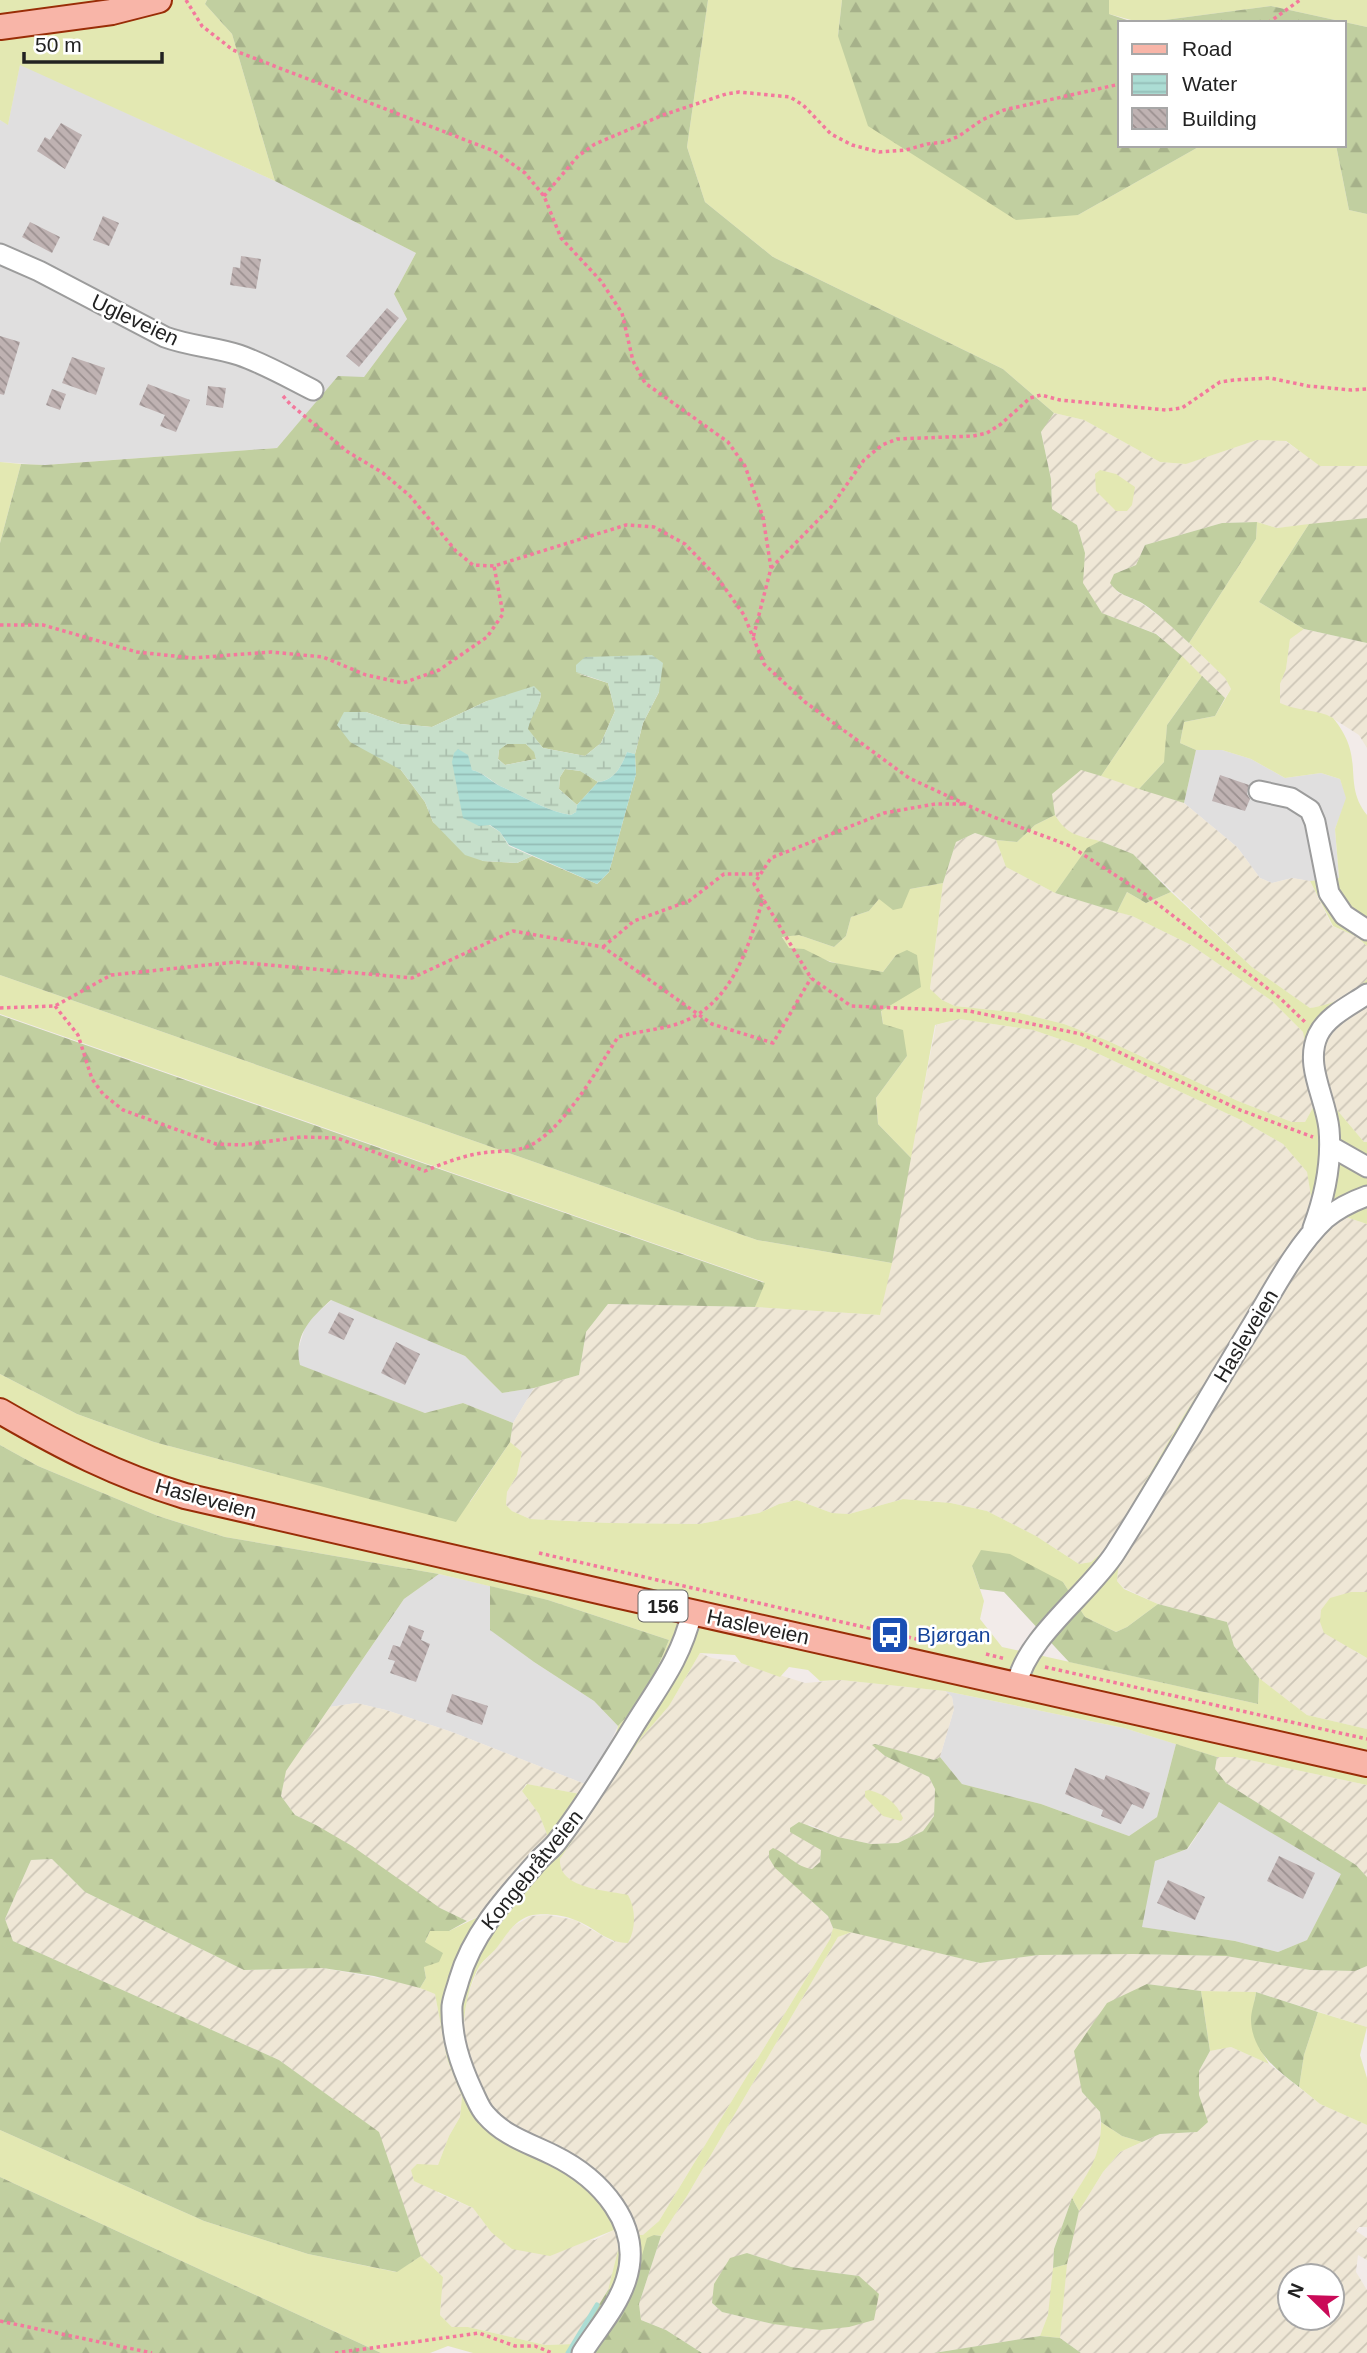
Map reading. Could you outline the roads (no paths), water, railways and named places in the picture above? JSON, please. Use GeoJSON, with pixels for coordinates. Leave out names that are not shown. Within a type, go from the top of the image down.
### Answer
{"type":"FeatureCollection","features":[{"type":"Feature","properties":{"kind":"main road"},"geometry":{"type":"LineString","coordinates":[[0,27],[122,10],[159,0]]}},
{"type":"Feature","properties":{"kind":"main road","name":"Hasleveien"},"geometry":{"type":"LineString","coordinates":[[0,1411],[84,1458],[127,1477],[184,1496],[692,1612],[1021,1673],[1367,1764]]}},
{"type":"Feature","properties":{"kind":"street","name":"Ugleveien"},"geometry":{"type":"LineString","coordinates":[[0,254],[39,271],[165,338],[237,354],[313,390]]}},
{"type":"Feature","properties":{"kind":"street"},"geometry":{"type":"LineString","coordinates":[[1259,791],[1291,798],[1310,810],[1329,892],[1344,915],[1367,930]]}},
{"type":"Feature","properties":{"kind":"street","name":"Hasleveien"},"geometry":{"type":"LineString","coordinates":[[1311,1236],[1328,1180],[1330,1146],[1327,1115],[1314,1072],[1313,1051],[1318,1034],[1326,1023],[1367,994]]}},
{"type":"Feature","properties":{"kind":"street"},"geometry":{"type":"LineString","coordinates":[[1330,1146],[1367,1167]]}},
{"type":"Feature","properties":{"kind":"street","name":"Hasleveien"},"geometry":{"type":"LineString","coordinates":[[1021,1673],[1038,1643],[1103,1571],[1146,1505],[1273,1290],[1311,1236],[1326,1219],[1354,1200],[1367,1196]]}},
{"type":"Feature","properties":{"kind":"street","name":"Kongebråtveien"},"geometry":{"type":"LineString","coordinates":[[582,2353],[612,2310],[626,2280],[630,2258],[629,2237],[614,2205],[585,2175],[555,2156],[508,2135],[484,2114],[462,2069],[454,2043],[452,2003],[463,1967],[482,1929],[582,1810],[667,1676],[687,1637],[692,1612]]}},
{"type":"Feature","properties":{"kind":"water"},"geometry":{"type":"Polygon","coordinates":[[[458,749],[468,755],[472,770],[535,803],[571,815],[598,782],[609,779],[617,772],[627,752],[635,754],[636,774],[609,872],[597,884],[509,845],[500,832],[490,825],[479,826],[463,818],[452,762],[458,749]]]}},
{"type":"Feature","properties":{"kind":"waterway"},"geometry":{"type":"LineString","coordinates":[[568,2353],[597,2305]]}},
{"type":"Feature","properties":{"kind":"place","name":"Bjørgan"},"geometry":{"type":"Point","coordinates":[890,1635]}}]}
